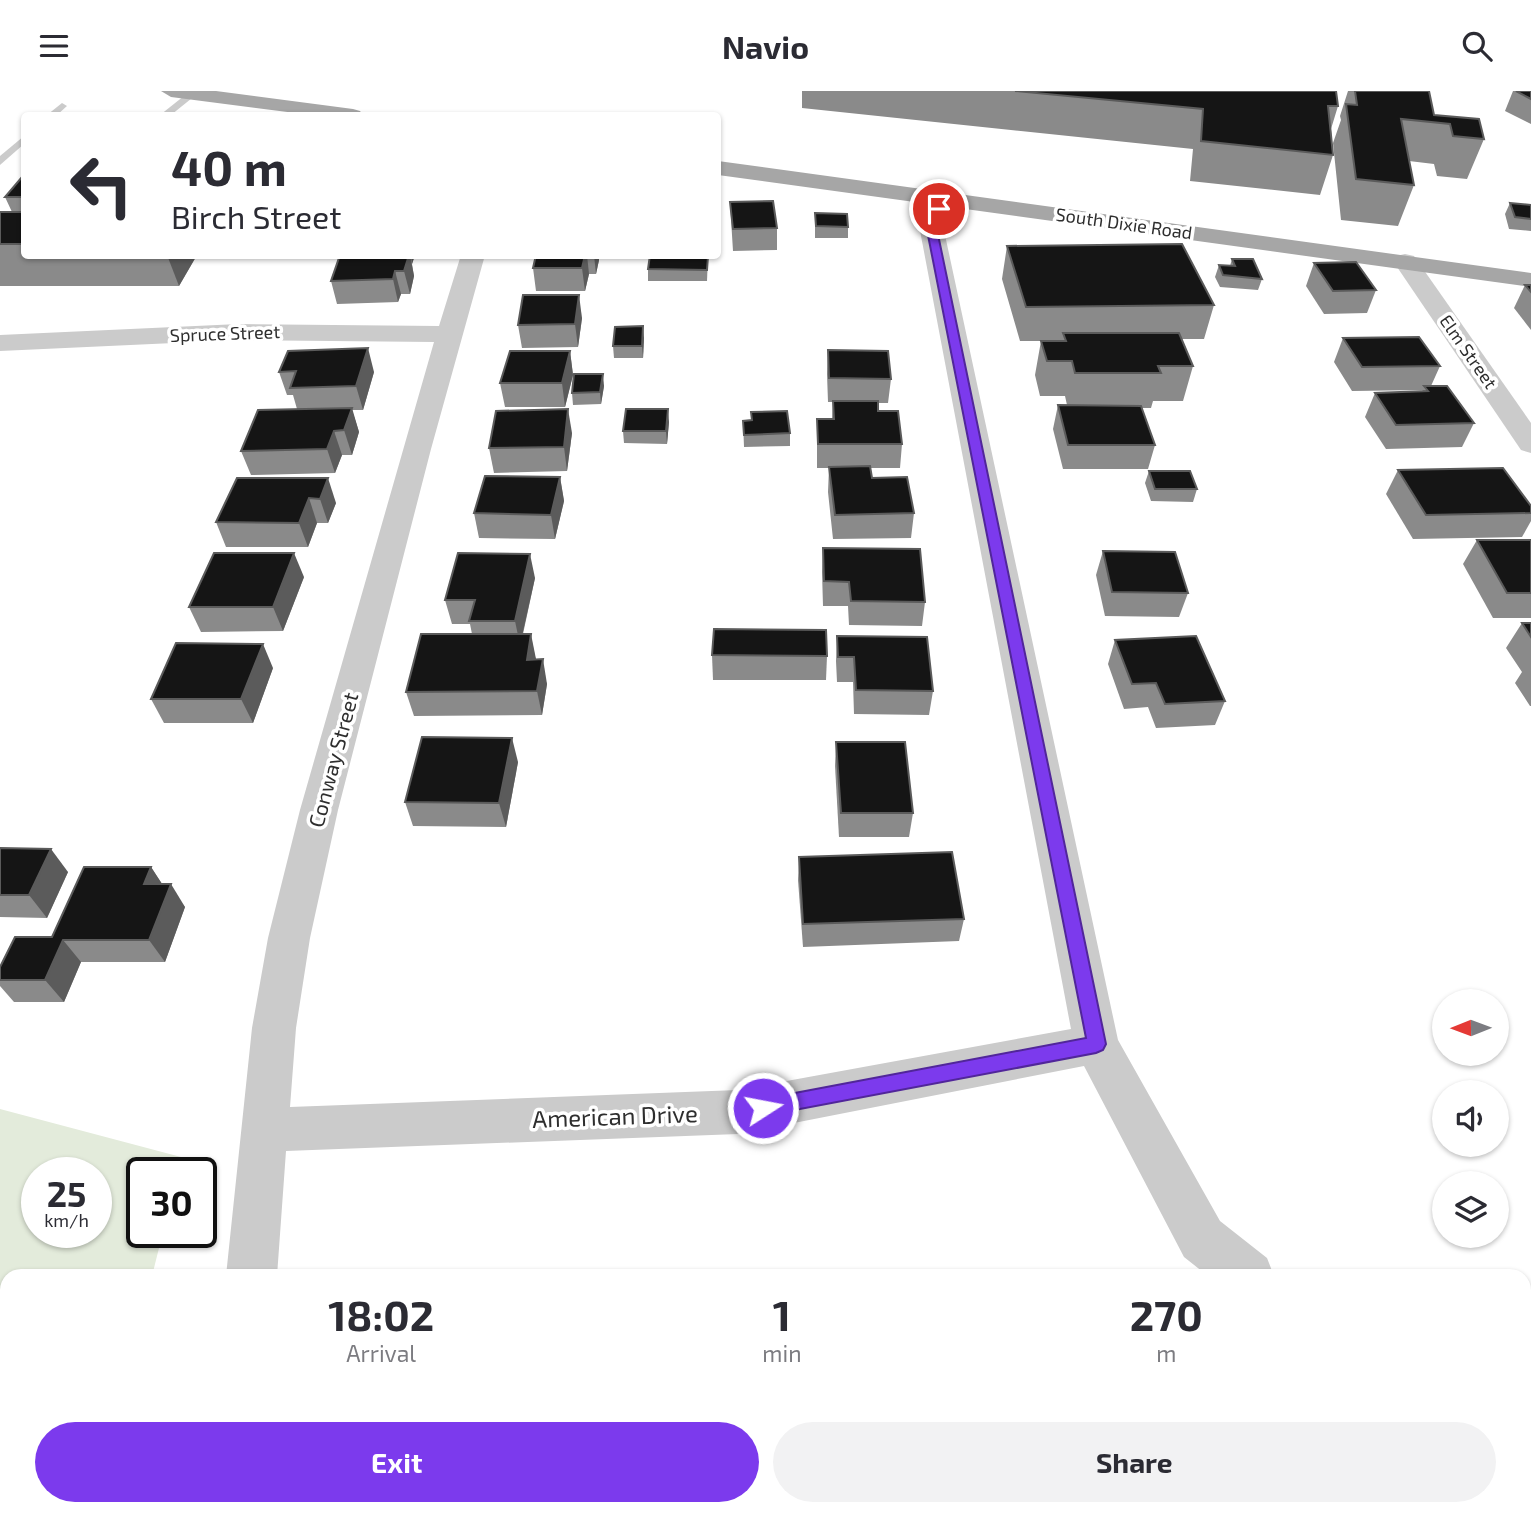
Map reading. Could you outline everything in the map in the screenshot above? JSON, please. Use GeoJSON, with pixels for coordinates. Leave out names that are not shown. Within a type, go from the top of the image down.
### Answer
{"type":"FeatureCollection","features":[{"type":"Feature","properties":{"kind":"main road"},"geometry":{"type":"LineString","coordinates":[[171,91],[330,112]]}},
{"type":"Feature","properties":{"kind":"main road","name":"South Dixie Road"},"geometry":{"type":"LineString","coordinates":[[721,168],[1531,280]]}},
{"type":"Feature","properties":{"kind":"street"},"geometry":{"type":"LineString","coordinates":[[948,198],[930,220],[1096,1044],[1202,1239],[1240,1269]]}},
{"type":"Feature","properties":{"kind":"street","name":"Conway Street"},"geometry":{"type":"LineString","coordinates":[[252,1269],[274,1028],[289,938],[319,810],[416,449],[472,259]]}},
{"type":"Feature","properties":{"kind":"street","name":"Elm Street"},"geometry":{"type":"LineString","coordinates":[[1405,261],[1531,444]]}},
{"type":"Feature","properties":{"kind":"street","name":"Spruce Street"},"geometry":{"type":"LineString","coordinates":[[0,343],[239,332],[451,334]]}},
{"type":"Feature","properties":{"kind":"street","name":"American Drive"},"geometry":{"type":"LineString","coordinates":[[266,1130],[738,1112],[1096,1044]]}},
{"type":"Feature","properties":{"kind":"lane"},"geometry":{"type":"LineString","coordinates":[[169,112],[192,94]]}},
{"type":"Feature","properties":{"kind":"lane"},"geometry":{"type":"LineString","coordinates":[[55,112],[62,106]]}},
{"type":"Feature","properties":{"kind":"lane"},"geometry":{"type":"LineString","coordinates":[[1,160],[21,142]]}},
{"type":"Feature","properties":{"kind":"lane"},"geometry":{"type":"LineString","coordinates":[[1,160],[21,157]]}},
{"type":"Feature","properties":{"kind":"green space"},"geometry":{"type":"Polygon","coordinates":[[[0,1109],[181,1157],[126,1157],[126,1248],[159,1248],[154,1269],[0,1269],[0,1109]]]}},
{"type":"Feature","properties":{"kind":"building"},"geometry":{"type":"Polygon","coordinates":[[[1015,91],[1336,91],[1338,106],[1328,106],[1333,155],[1201,141],[1203,109],[1015,91]]]}},
{"type":"Feature","properties":{"kind":"building"},"geometry":{"type":"Polygon","coordinates":[[[1355,91],[1429,91],[1434,115],[1479,119],[1484,139],[1453,136],[1450,124],[1401,119],[1414,185],[1356,179],[1346,104],[1357,105],[1355,91]]]}},
{"type":"Feature","properties":{"kind":"building"},"geometry":{"type":"Polygon","coordinates":[[[1516,91],[1531,91],[1531,99],[1516,91]]]}},
{"type":"Feature","properties":{"kind":"building"},"geometry":{"type":"Polygon","coordinates":[[[21,178],[21,197],[5,197],[21,178]]]}},
{"type":"Feature","properties":{"kind":"building"},"geometry":{"type":"Polygon","coordinates":[[[773,201],[777,228],[733,229],[730,202],[773,201]]]}},
{"type":"Feature","properties":{"kind":"building"},"geometry":{"type":"Polygon","coordinates":[[[1510,203],[1531,205],[1531,219],[1515,217],[1510,203]]]}},
{"type":"Feature","properties":{"kind":"building"},"geometry":{"type":"Polygon","coordinates":[[[0,212],[21,212],[21,244],[0,244],[0,212]]]}},
{"type":"Feature","properties":{"kind":"building"},"geometry":{"type":"Polygon","coordinates":[[[815,213],[847,214],[848,227],[816,226],[815,213]]]}},
{"type":"Feature","properties":{"kind":"building"},"geometry":{"type":"Polygon","coordinates":[[[1182,244],[1214,305],[1026,307],[1007,246],[1182,244]]]}},
{"type":"Feature","properties":{"kind":"building"},"geometry":{"type":"Polygon","coordinates":[[[339,259],[408,259],[404,271],[395,271],[393,279],[331,281],[339,259]]]}},
{"type":"Feature","properties":{"kind":"building"},"geometry":{"type":"Polygon","coordinates":[[[535,259],[584,259],[582,268],[533,268],[535,259]]]}},
{"type":"Feature","properties":{"kind":"building"},"geometry":{"type":"Polygon","coordinates":[[[649,259],[708,259],[707,270],[648,269],[649,259]]]}},
{"type":"Feature","properties":{"kind":"building"},"geometry":{"type":"Polygon","coordinates":[[[1232,259],[1253,259],[1262,279],[1223,275],[1219,265],[1235,266],[1232,259]]]}},
{"type":"Feature","properties":{"kind":"building"},"geometry":{"type":"Polygon","coordinates":[[[1356,262],[1376,290],[1333,291],[1314,263],[1356,262]]]}},
{"type":"Feature","properties":{"kind":"building"},"geometry":{"type":"Polygon","coordinates":[[[523,295],[579,295],[575,324],[518,325],[523,295]]]}},
{"type":"Feature","properties":{"kind":"building"},"geometry":{"type":"Polygon","coordinates":[[[643,326],[642,346],[613,346],[615,327],[643,326]]]}},
{"type":"Feature","properties":{"kind":"building"},"geometry":{"type":"Polygon","coordinates":[[[1063,333],[1179,333],[1193,366],[1158,366],[1161,373],[1075,373],[1072,361],[1047,361],[1041,341],[1066,341],[1063,333]]]}},
{"type":"Feature","properties":{"kind":"building"},"geometry":{"type":"Polygon","coordinates":[[[1419,337],[1440,366],[1362,367],[1343,338],[1419,337]]]}},
{"type":"Feature","properties":{"kind":"building"},"geometry":{"type":"Polygon","coordinates":[[[368,348],[356,386],[290,388],[296,371],[279,372],[288,351],[368,348]]]}},
{"type":"Feature","properties":{"kind":"building"},"geometry":{"type":"Polygon","coordinates":[[[828,350],[888,351],[891,379],[829,378],[828,350]]]}},
{"type":"Feature","properties":{"kind":"building"},"geometry":{"type":"Polygon","coordinates":[[[510,351],[570,351],[562,383],[500,383],[510,351]]]}},
{"type":"Feature","properties":{"kind":"building"},"geometry":{"type":"Polygon","coordinates":[[[574,374],[603,374],[600,392],[572,393],[574,374]]]}},
{"type":"Feature","properties":{"kind":"building"},"geometry":{"type":"Polygon","coordinates":[[[1424,386],[1447,386],[1474,423],[1396,425],[1375,393],[1428,391],[1424,386]]]}},
{"type":"Feature","properties":{"kind":"building"},"geometry":{"type":"Polygon","coordinates":[[[833,401],[878,401],[878,411],[898,411],[902,444],[818,444],[817,419],[834,419],[833,401]]]}},
{"type":"Feature","properties":{"kind":"building"},"geometry":{"type":"Polygon","coordinates":[[[1058,405],[1141,406],[1155,445],[1068,445],[1058,405]]]}},
{"type":"Feature","properties":{"kind":"building"},"geometry":{"type":"Polygon","coordinates":[[[352,408],[344,430],[334,431],[327,449],[241,451],[258,410],[352,408]]]}},
{"type":"Feature","properties":{"kind":"building"},"geometry":{"type":"Polygon","coordinates":[[[568,409],[564,447],[489,448],[496,411],[568,409]]]}},
{"type":"Feature","properties":{"kind":"building"},"geometry":{"type":"Polygon","coordinates":[[[626,409],[668,409],[666,431],[623,431],[626,409]]]}},
{"type":"Feature","properties":{"kind":"building"},"geometry":{"type":"Polygon","coordinates":[[[787,411],[790,433],[744,435],[743,421],[752,420],[751,412],[787,411]]]}},
{"type":"Feature","properties":{"kind":"building"},"geometry":{"type":"Polygon","coordinates":[[[870,466],[872,478],[907,477],[914,513],[835,515],[829,467],[870,466]]]}},
{"type":"Feature","properties":{"kind":"building"},"geometry":{"type":"Polygon","coordinates":[[[1503,468],[1531,506],[1531,513],[1426,515],[1398,470],[1503,468]]]}},
{"type":"Feature","properties":{"kind":"building"},"geometry":{"type":"Polygon","coordinates":[[[1149,471],[1190,471],[1197,489],[1155,489],[1149,471]]]}},
{"type":"Feature","properties":{"kind":"building"},"geometry":{"type":"Polygon","coordinates":[[[485,476],[560,477],[551,515],[474,513],[485,476]]]}},
{"type":"Feature","properties":{"kind":"building"},"geometry":{"type":"Polygon","coordinates":[[[237,478],[328,478],[320,499],[309,498],[299,523],[216,522],[237,478]]]}},
{"type":"Feature","properties":{"kind":"building"},"geometry":{"type":"Polygon","coordinates":[[[1477,540],[1531,540],[1531,593],[1507,593],[1477,540]]]}},
{"type":"Feature","properties":{"kind":"building"},"geometry":{"type":"Polygon","coordinates":[[[823,548],[920,549],[925,602],[851,601],[849,582],[824,581],[823,548]]]}},
{"type":"Feature","properties":{"kind":"building"},"geometry":{"type":"Polygon","coordinates":[[[1103,551],[1175,552],[1188,593],[1112,592],[1103,551]]]}},
{"type":"Feature","properties":{"kind":"building"},"geometry":{"type":"Polygon","coordinates":[[[214,553],[294,553],[273,607],[189,607],[214,553]]]}},
{"type":"Feature","properties":{"kind":"building"},"geometry":{"type":"Polygon","coordinates":[[[458,553],[530,554],[515,621],[469,621],[475,600],[445,600],[458,553]]]}},
{"type":"Feature","properties":{"kind":"building"},"geometry":{"type":"Polygon","coordinates":[[[1522,623],[1531,623],[1531,637],[1522,623]]]}},
{"type":"Feature","properties":{"kind":"building"},"geometry":{"type":"Polygon","coordinates":[[[714,629],[826,630],[827,656],[712,655],[714,629]]]}},
{"type":"Feature","properties":{"kind":"building"},"geometry":{"type":"Polygon","coordinates":[[[421,634],[531,634],[527,660],[543,659],[537,691],[406,692],[421,634]]]}},
{"type":"Feature","properties":{"kind":"building"},"geometry":{"type":"Polygon","coordinates":[[[837,636],[927,637],[933,691],[856,690],[854,657],[838,657],[837,636]]]}},
{"type":"Feature","properties":{"kind":"building"},"geometry":{"type":"Polygon","coordinates":[[[1196,636],[1225,701],[1165,704],[1156,683],[1132,684],[1115,640],[1196,636]]]}},
{"type":"Feature","properties":{"kind":"building"},"geometry":{"type":"Polygon","coordinates":[[[176,643],[263,644],[241,699],[151,699],[176,643]]]}},
{"type":"Feature","properties":{"kind":"building"},"geometry":{"type":"Polygon","coordinates":[[[422,737],[512,738],[499,803],[405,802],[422,737]]]}},
{"type":"Feature","properties":{"kind":"building"},"geometry":{"type":"Polygon","coordinates":[[[836,742],[905,742],[913,813],[841,813],[836,742]]]}},
{"type":"Feature","properties":{"kind":"building"},"geometry":{"type":"Polygon","coordinates":[[[0,848],[51,849],[29,895],[0,895],[0,848]]]}},
{"type":"Feature","properties":{"kind":"building"},"geometry":{"type":"Polygon","coordinates":[[[952,852],[964,919],[803,924],[799,857],[952,852]]]}},
{"type":"Feature","properties":{"kind":"building"},"geometry":{"type":"Polygon","coordinates":[[[84,867],[151,867],[144,884],[171,884],[149,940],[63,940],[45,980],[0,980],[0,967],[15,937],[52,937],[84,867]]]}},
{"type":"Feature","properties":{"kind":"route"},"geometry":{"type":"LineString","coordinates":[[763,1108],[1096,1044],[930,220],[939,209]]}}]}
